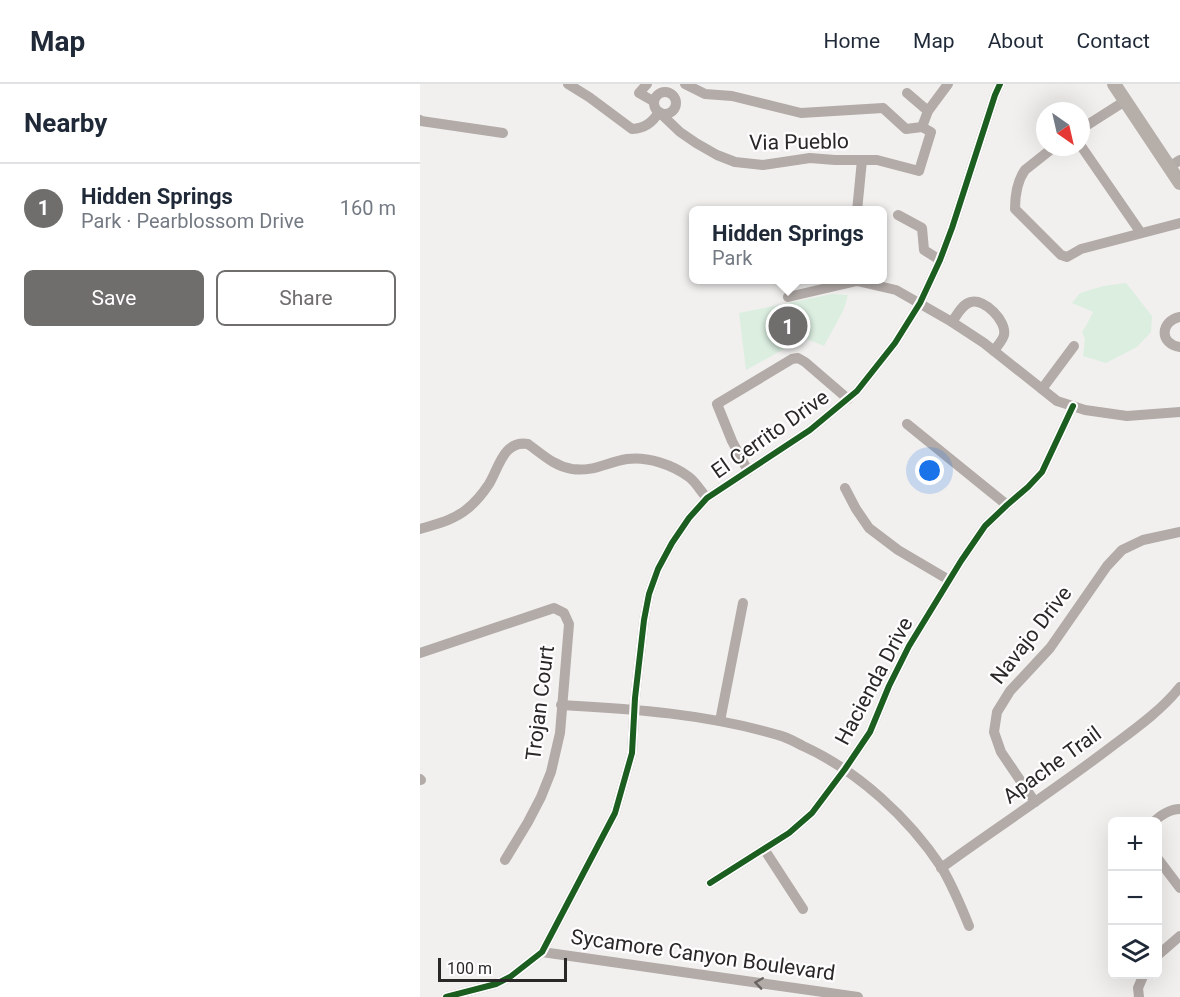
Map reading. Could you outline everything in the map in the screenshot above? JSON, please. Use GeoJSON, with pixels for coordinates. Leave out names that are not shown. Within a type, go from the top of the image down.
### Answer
{"type":"FeatureCollection","features":[{"type":"Feature","properties":{"kind":"main road"},"geometry":{"type":"LineString","coordinates":[[1114,84],[1174,163],[1180,183]]}},
{"type":"Feature","properties":{"kind":"street"},"geometry":{"type":"LineString","coordinates":[[568,84],[632,129],[648,126],[659,112],[667,114],[674,109],[676,100],[672,88],[658,93],[653,101]]}},
{"type":"Feature","properties":{"kind":"street","name":"Via Pueblo"},"geometry":{"type":"LineString","coordinates":[[647,84],[639,93],[653,101],[655,109],[680,132],[717,155],[735,162],[763,165],[810,158],[877,160],[919,171],[931,132],[922,127]]}},
{"type":"Feature","properties":{"kind":"street"},"geometry":{"type":"LineString","coordinates":[[685,84],[705,94],[732,96],[801,113],[883,108],[906,129],[922,127],[928,111],[948,84]]}},
{"type":"Feature","properties":{"kind":"street","name":"El Cerrito Drive"},"geometry":{"type":"LineString","coordinates":[[542,952],[615,813],[632,753],[644,620],[649,594],[658,569],[689,518],[707,498],[810,430],[848,399],[896,343],[920,303],[940,260],[1000,84]]}},
{"type":"Feature","properties":{"kind":"street"},"geometry":{"type":"LineString","coordinates":[[907,93],[928,111]]}},
{"type":"Feature","properties":{"kind":"street"},"geometry":{"type":"LineString","coordinates":[[1090,123],[1125,100]]}},
{"type":"Feature","properties":{"kind":"street"},"geometry":{"type":"LineString","coordinates":[[420,120],[503,133]]}},
{"type":"Feature","properties":{"kind":"street"},"geometry":{"type":"LineString","coordinates":[[1043,156],[1022,174],[1015,198],[1015,209],[1061,255],[1067,256],[1081,249],[1180,224]]}},
{"type":"Feature","properties":{"kind":"street"},"geometry":{"type":"LineString","coordinates":[[1088,156],[1141,233]]}},
{"type":"Feature","properties":{"kind":"street"},"geometry":{"type":"LineString","coordinates":[[857,206],[862,160]]}},
{"type":"Feature","properties":{"kind":"street"},"geometry":{"type":"LineString","coordinates":[[898,215],[922,228],[924,250],[940,260]]}},
{"type":"Feature","properties":{"kind":"street"},"geometry":{"type":"LineString","coordinates":[[788,297],[844,284]]}},
{"type":"Feature","properties":{"kind":"street"},"geometry":{"type":"LineString","coordinates":[[870,284],[896,290],[952,322],[984,343],[1057,401],[1085,410],[1127,416],[1180,412]]}},
{"type":"Feature","properties":{"kind":"street"},"geometry":{"type":"LineString","coordinates":[[952,322],[969,302],[982,302],[1004,325],[1004,335],[994,351]]}},
{"type":"Feature","properties":{"kind":"street"},"geometry":{"type":"LineString","coordinates":[[1180,317],[1168,322],[1165,330],[1167,341],[1172,345],[1180,346]]}},
{"type":"Feature","properties":{"kind":"street"},"geometry":{"type":"LineString","coordinates":[[1042,389],[1074,346]]}},
{"type":"Feature","properties":{"kind":"street"},"geometry":{"type":"LineString","coordinates":[[748,471],[717,404],[792,359],[798,358],[848,399]]}},
{"type":"Feature","properties":{"kind":"street","name":"Hacienda Drive"},"geometry":{"type":"LineString","coordinates":[[710,883],[789,833],[812,813],[870,732],[909,646],[949,580],[986,526],[1042,472],[1073,406]]}},
{"type":"Feature","properties":{"kind":"street"},"geometry":{"type":"LineString","coordinates":[[907,424],[1007,505]]}},
{"type":"Feature","properties":{"kind":"street"},"geometry":{"type":"LineString","coordinates":[[420,529],[454,517],[466,510],[489,484],[508,449],[524,443],[554,463],[573,469],[601,467],[627,459],[660,462],[690,477],[707,498]]}},
{"type":"Feature","properties":{"kind":"street"},"geometry":{"type":"LineString","coordinates":[[845,488],[869,528],[898,550],[949,580]]}},
{"type":"Feature","properties":{"kind":"street","name":"Navajo Drive"},"geometry":{"type":"LineString","coordinates":[[1035,802],[1001,752],[994,732],[997,712],[1011,691],[1050,648],[1107,566],[1122,550],[1143,540],[1180,532]]}},
{"type":"Feature","properties":{"kind":"street"},"geometry":{"type":"LineString","coordinates":[[720,721],[742,603]]}},
{"type":"Feature","properties":{"kind":"street","name":"Trojan Court"},"geometry":{"type":"LineString","coordinates":[[420,653],[554,608],[564,613],[569,624],[560,734],[551,772],[528,822],[505,860]]}},
{"type":"Feature","properties":{"kind":"street","name":"Apache Trail"},"geometry":{"type":"LineString","coordinates":[[941,868],[1079,771],[1137,727],[1169,700],[1180,687]]}},
{"type":"Feature","properties":{"kind":"street"},"geometry":{"type":"LineString","coordinates":[[561,705],[666,712],[720,721],[780,735],[814,751],[845,769],[917,834],[957,895],[969,926]]}},
{"type":"Feature","properties":{"kind":"street"},"geometry":{"type":"LineString","coordinates":[[1158,817],[1180,808]]}},
{"type":"Feature","properties":{"kind":"street"},"geometry":{"type":"LineString","coordinates":[[764,849],[802,909]]}},
{"type":"Feature","properties":{"kind":"street"},"geometry":{"type":"LineString","coordinates":[[1162,863],[1180,888]]}},
{"type":"Feature","properties":{"kind":"street"},"geometry":{"type":"LineString","coordinates":[[1162,952],[1180,936]]}},
{"type":"Feature","properties":{"kind":"street","name":"Sycamore Canyon Boulevard"},"geometry":{"type":"LineString","coordinates":[[446,997],[496,984],[510,977],[542,952],[858,997]]}},
{"type":"Feature","properties":{"kind":"street"},"geometry":{"type":"LineString","coordinates":[[1139,997],[1138,988],[1142,979]]}},
{"type":"Feature","properties":{"kind":"green space"},"geometry":{"type":"Polygon","coordinates":[[[1126,283],[1152,316],[1151,332],[1137,347],[1106,363],[1083,356],[1085,339],[1082,332],[1093,312],[1072,303],[1080,293],[1103,286],[1126,283]]]}},
{"type":"Feature","properties":{"kind":"green space"},"geometry":{"type":"Polygon","coordinates":[[[832,294],[848,295],[844,309],[824,346],[804,338],[746,370],[739,313],[832,294]]]}},
{"type":"Feature","properties":{"kind":"cycle path"},"geometry":{"type":"LineString","coordinates":[[446,997],[496,984],[510,977],[542,952],[615,813],[632,753],[635,698],[644,620],[649,594],[658,569],[689,518],[707,498],[810,430],[857,391],[895,343],[920,303],[940,260],[1000,84]]}},
{"type":"Feature","properties":{"kind":"cycle path"},"geometry":{"type":"LineString","coordinates":[[710,883],[789,833],[812,813],[870,732],[909,646],[961,561],[985,526],[1042,472],[1073,406]]}},
{"type":"Feature","properties":{"kind":"place","name":"Hidden Springs"},"geometry":{"type":"Point","coordinates":[788,326]}}]}
